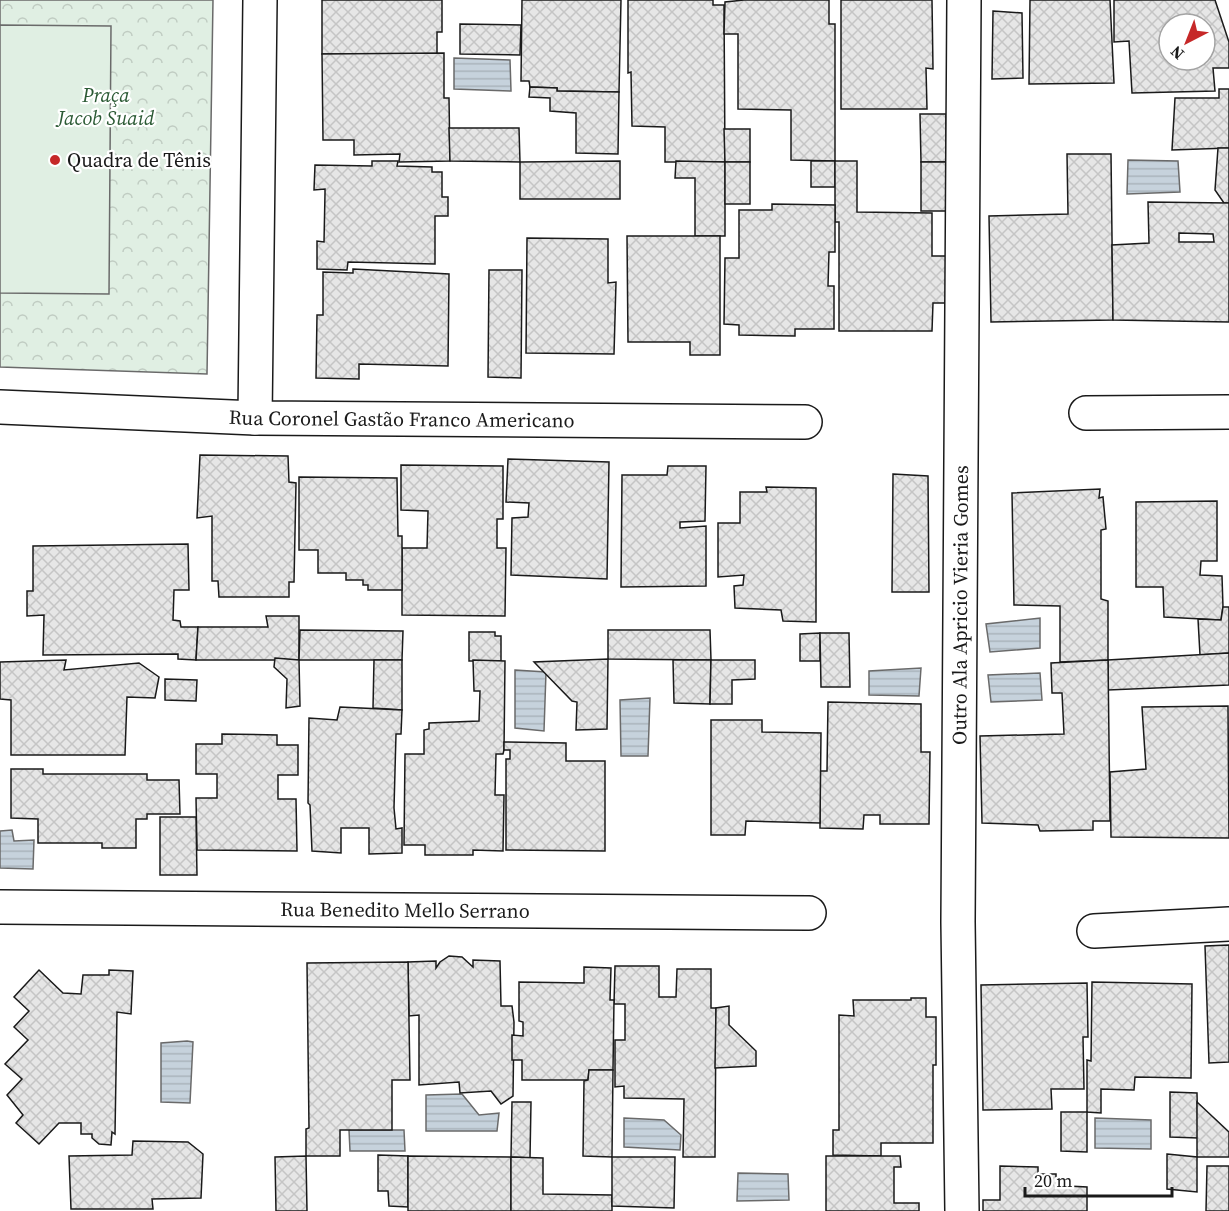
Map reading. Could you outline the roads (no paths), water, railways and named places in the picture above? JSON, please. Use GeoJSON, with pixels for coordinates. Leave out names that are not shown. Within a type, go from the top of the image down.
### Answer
{"type":"FeatureCollection","features":[{"type":"Feature","properties":{"kind":"street"},"geometry":{"type":"LineString","coordinates":[[255,418],[260,0]]}},
{"type":"Feature","properties":{"kind":"street","name":"Outro Ala Apricio Vieria Gomes"},"geometry":{"type":"LineString","coordinates":[[962,1211],[958,911],[964,0]]}},
{"type":"Feature","properties":{"kind":"street","name":"Rua Coronel Gastão Franco Americano"},"geometry":{"type":"LineString","coordinates":[[0,407],[255,418],[805,422]]}},
{"type":"Feature","properties":{"kind":"street"},"geometry":{"type":"LineString","coordinates":[[1086,413],[1229,412]]}},
{"type":"Feature","properties":{"kind":"street","name":"Rua Benedito Mello Serrano"},"geometry":{"type":"LineString","coordinates":[[0,907],[809,913]]}},
{"type":"Feature","properties":{"kind":"street"},"geometry":{"type":"LineString","coordinates":[[1094,931],[1229,924]]}},
{"type":"Feature","properties":{"kind":"place","name":"Quadra de Tênis"},"geometry":{"type":"Point","coordinates":[55,160]}},
{"type":"Feature","properties":{"kind":"park label","name":"Praça Jacob Suaid"},"geometry":{"type":"Point","coordinates":[106,106]}}]}
